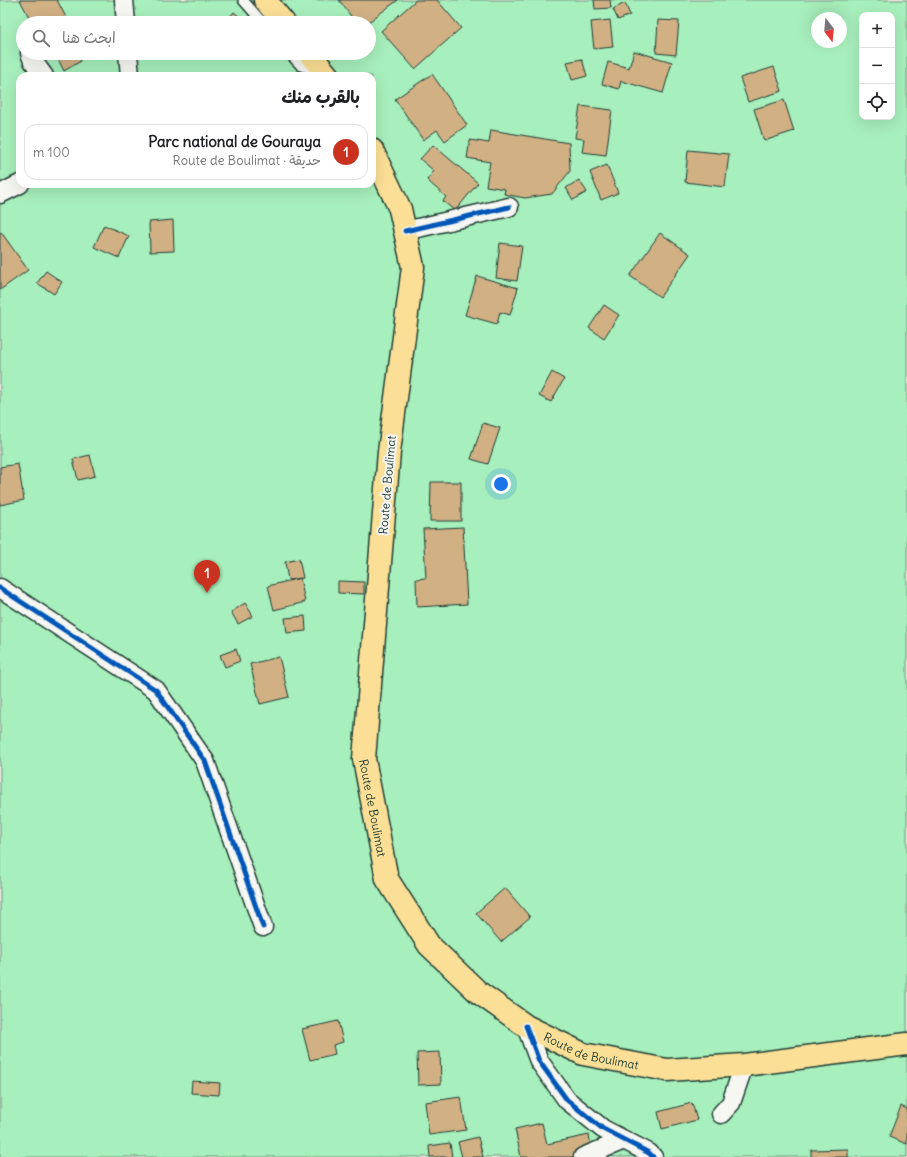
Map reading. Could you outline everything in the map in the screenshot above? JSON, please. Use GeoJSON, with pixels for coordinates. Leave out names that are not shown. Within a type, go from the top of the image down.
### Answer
{"type":"FeatureCollection","features":[{"type":"Feature","properties":{"kind":"main road"},"geometry":{"type":"LineString","coordinates":[[265,0],[278,16]]}},
{"type":"Feature","properties":{"kind":"main road"},"geometry":{"type":"LineString","coordinates":[[315,60],[325,72]]}},
{"type":"Feature","properties":{"kind":"main road","name":"Route de Boulimat"},"geometry":{"type":"LineString","coordinates":[[376,158],[400,209],[413,267],[389,452],[364,758],[387,879],[429,945],[478,992],[526,1026],[583,1054],[667,1070],[744,1065],[907,1044]]}},
{"type":"Feature","properties":{"kind":"street"},"geometry":{"type":"LineString","coordinates":[[124,0],[125,16]]}},
{"type":"Feature","properties":{"kind":"street"},"geometry":{"type":"LineString","coordinates":[[33,60],[41,72]]}},
{"type":"Feature","properties":{"kind":"street"},"geometry":{"type":"LineString","coordinates":[[129,60],[130,72]]}},
{"type":"Feature","properties":{"kind":"street"},"geometry":{"type":"LineString","coordinates":[[0,194],[16,186]]}},
{"type":"Feature","properties":{"kind":"street"},"geometry":{"type":"LineString","coordinates":[[405,230],[509,207]]}},
{"type":"Feature","properties":{"kind":"street"},"geometry":{"type":"LineString","coordinates":[[0,588],[156,690],[205,761],[262,927]]}},
{"type":"Feature","properties":{"kind":"street"},"geometry":{"type":"LineString","coordinates":[[526,1026],[539,1061],[567,1100],[603,1129],[653,1157]]}},
{"type":"Feature","properties":{"kind":"street"},"geometry":{"type":"LineString","coordinates":[[721,1114],[731,1103],[744,1065]]}},
{"type":"Feature","properties":{"kind":"street"},"geometry":{"type":"LineString","coordinates":[[583,1157],[624,1140]]}},
{"type":"Feature","properties":{"kind":"lane"},"geometry":{"type":"LineString","coordinates":[[243,0],[257,16]]}},
{"type":"Feature","properties":{"kind":"lane"},"geometry":{"type":"LineString","coordinates":[[295,60],[301,66],[318,72]]}},
{"type":"Feature","properties":{"kind":"green space"},"geometry":{"type":"Polygon","coordinates":[[[0,0],[907,0],[907,1157],[0,1157],[0,0]]]}},
{"type":"Feature","properties":{"kind":"building"},"geometry":{"type":"Polygon","coordinates":[[[20,0],[57,0],[65,16],[28,16],[20,0]]]}},
{"type":"Feature","properties":{"kind":"building"},"geometry":{"type":"Polygon","coordinates":[[[339,0],[398,0],[376,16],[351,16],[339,0]]]}},
{"type":"Feature","properties":{"kind":"building"},"geometry":{"type":"Polygon","coordinates":[[[416,0],[437,0],[461,28],[415,69],[381,31],[416,0]]]}},
{"type":"Feature","properties":{"kind":"building"},"geometry":{"type":"Polygon","coordinates":[[[594,0],[610,0],[611,8],[595,9],[594,0]]]}},
{"type":"Feature","properties":{"kind":"building"},"geometry":{"type":"Polygon","coordinates":[[[625,3],[630,15],[618,20],[613,9],[625,3]]]}},
{"type":"Feature","properties":{"kind":"building"},"geometry":{"type":"Polygon","coordinates":[[[234,12],[239,16],[230,16],[234,12]]]}},
{"type":"Feature","properties":{"kind":"building"},"geometry":{"type":"Polygon","coordinates":[[[610,20],[613,47],[594,49],[591,22],[610,20]]]}},
{"type":"Feature","properties":{"kind":"building"},"geometry":{"type":"Polygon","coordinates":[[[658,20],[679,21],[676,55],[656,53],[658,20]]]}},
{"type":"Feature","properties":{"kind":"building"},"geometry":{"type":"Polygon","coordinates":[[[634,51],[672,62],[663,93],[621,81],[619,89],[602,84],[608,62],[629,68],[634,51]]]}},
{"type":"Feature","properties":{"kind":"building"},"geometry":{"type":"Polygon","coordinates":[[[582,59],[587,76],[572,80],[567,62],[582,59]]]}},
{"type":"Feature","properties":{"kind":"building"},"geometry":{"type":"Polygon","coordinates":[[[58,60],[80,60],[81,61],[64,71],[58,60]]]}},
{"type":"Feature","properties":{"kind":"building"},"geometry":{"type":"Polygon","coordinates":[[[774,67],[782,91],[748,102],[740,78],[774,67]]]}},
{"type":"Feature","properties":{"kind":"building"},"geometry":{"type":"Polygon","coordinates":[[[432,74],[467,125],[445,141],[437,130],[423,140],[395,99],[432,74]]]}},
{"type":"Feature","properties":{"kind":"building"},"geometry":{"type":"Polygon","coordinates":[[[784,100],[794,131],[764,141],[754,109],[784,100]]]}},
{"type":"Feature","properties":{"kind":"building"},"geometry":{"type":"Polygon","coordinates":[[[580,106],[612,110],[606,155],[582,152],[584,139],[575,138],[580,106]]]}},
{"type":"Feature","properties":{"kind":"building"},"geometry":{"type":"Polygon","coordinates":[[[491,130],[569,143],[570,171],[552,194],[525,198],[504,194],[505,189],[486,186],[490,162],[467,158],[470,140],[489,143],[491,130]]]}},
{"type":"Feature","properties":{"kind":"building"},"geometry":{"type":"Polygon","coordinates":[[[433,145],[478,183],[455,211],[443,201],[446,197],[427,180],[434,171],[420,159],[433,145]]]}},
{"type":"Feature","properties":{"kind":"building"},"geometry":{"type":"Polygon","coordinates":[[[688,150],[729,154],[725,187],[685,182],[688,150]]]}},
{"type":"Feature","properties":{"kind":"building"},"geometry":{"type":"Polygon","coordinates":[[[607,165],[618,193],[601,200],[590,172],[607,165]]]}},
{"type":"Feature","properties":{"kind":"building"},"geometry":{"type":"Polygon","coordinates":[[[579,180],[587,192],[573,200],[566,188],[579,180]]]}},
{"type":"Feature","properties":{"kind":"building"},"geometry":{"type":"Polygon","coordinates":[[[173,220],[174,251],[150,252],[149,222],[173,220]]]}},
{"type":"Feature","properties":{"kind":"building"},"geometry":{"type":"Polygon","coordinates":[[[104,225],[129,236],[119,258],[94,247],[104,225]]]}},
{"type":"Feature","properties":{"kind":"building"},"geometry":{"type":"Polygon","coordinates":[[[1,232],[28,270],[0,290],[0,233],[1,232]]]}},
{"type":"Feature","properties":{"kind":"building"},"geometry":{"type":"Polygon","coordinates":[[[660,233],[690,254],[660,297],[630,276],[660,233]]]}},
{"type":"Feature","properties":{"kind":"building"},"geometry":{"type":"Polygon","coordinates":[[[500,243],[522,246],[517,281],[496,278],[500,243]]]}},
{"type":"Feature","properties":{"kind":"building"},"geometry":{"type":"Polygon","coordinates":[[[46,271],[62,282],[54,294],[37,283],[46,271]]]}},
{"type":"Feature","properties":{"kind":"building"},"geometry":{"type":"Polygon","coordinates":[[[477,276],[518,288],[510,315],[500,312],[497,324],[465,315],[477,276]]]}},
{"type":"Feature","properties":{"kind":"building"},"geometry":{"type":"Polygon","coordinates":[[[604,305],[619,315],[604,338],[589,328],[604,305]]]}},
{"type":"Feature","properties":{"kind":"building"},"geometry":{"type":"Polygon","coordinates":[[[552,372],[564,379],[551,402],[539,396],[552,372]]]}},
{"type":"Feature","properties":{"kind":"building"},"geometry":{"type":"Polygon","coordinates":[[[483,423],[500,428],[488,464],[471,459],[483,423]]]}},
{"type":"Feature","properties":{"kind":"building"},"geometry":{"type":"Polygon","coordinates":[[[90,455],[95,476],[78,480],[73,459],[90,455]]]}},
{"type":"Feature","properties":{"kind":"building"},"geometry":{"type":"Polygon","coordinates":[[[18,464],[24,500],[0,505],[0,467],[18,464]]]}},
{"type":"Feature","properties":{"kind":"building"},"geometry":{"type":"Polygon","coordinates":[[[431,482],[461,482],[461,521],[430,521],[431,482]]]}},
{"type":"Feature","properties":{"kind":"building"},"geometry":{"type":"Polygon","coordinates":[[[463,527],[467,604],[417,607],[416,579],[426,578],[423,529],[463,527]]]}},
{"type":"Feature","properties":{"kind":"building"},"geometry":{"type":"Polygon","coordinates":[[[299,559],[303,578],[288,580],[285,562],[299,559]]]}},
{"type":"Feature","properties":{"kind":"building"},"geometry":{"type":"Polygon","coordinates":[[[300,578],[305,602],[274,610],[268,586],[300,578]]]}},
{"type":"Feature","properties":{"kind":"building"},"geometry":{"type":"Polygon","coordinates":[[[338,581],[364,582],[364,594],[338,593],[338,581]]]}},
{"type":"Feature","properties":{"kind":"building"},"geometry":{"type":"Polygon","coordinates":[[[245,603],[253,616],[238,624],[231,612],[245,603]]]}},
{"type":"Feature","properties":{"kind":"building"},"geometry":{"type":"Polygon","coordinates":[[[305,616],[306,631],[287,633],[285,618],[305,616]]]}},
{"type":"Feature","properties":{"kind":"building"},"geometry":{"type":"Polygon","coordinates":[[[236,649],[240,661],[225,667],[220,655],[236,649]]]}},
{"type":"Feature","properties":{"kind":"building"},"geometry":{"type":"Polygon","coordinates":[[[279,657],[289,697],[260,704],[250,664],[279,657]]]}},
{"type":"Feature","properties":{"kind":"building"},"geometry":{"type":"Polygon","coordinates":[[[505,888],[530,917],[501,942],[476,913],[505,888]]]}},
{"type":"Feature","properties":{"kind":"building"},"geometry":{"type":"Polygon","coordinates":[[[338,1021],[343,1042],[333,1045],[335,1054],[310,1060],[302,1029],[338,1021]]]}},
{"type":"Feature","properties":{"kind":"building"},"geometry":{"type":"Polygon","coordinates":[[[440,1052],[441,1084],[418,1085],[417,1053],[440,1052]]]}},
{"type":"Feature","properties":{"kind":"building"},"geometry":{"type":"Polygon","coordinates":[[[192,1081],[220,1083],[219,1095],[191,1093],[192,1081]]]}},
{"type":"Feature","properties":{"kind":"building"},"geometry":{"type":"Polygon","coordinates":[[[461,1097],[466,1130],[429,1135],[425,1102],[461,1097]]]}},
{"type":"Feature","properties":{"kind":"building"},"geometry":{"type":"Polygon","coordinates":[[[692,1103],[697,1120],[662,1129],[658,1112],[692,1103]]]}},
{"type":"Feature","properties":{"kind":"building"},"geometry":{"type":"Polygon","coordinates":[[[901,1106],[907,1109],[907,1144],[889,1137],[901,1106]]]}},
{"type":"Feature","properties":{"kind":"building"},"geometry":{"type":"Polygon","coordinates":[[[542,1123],[547,1144],[589,1135],[592,1153],[573,1157],[521,1157],[515,1129],[542,1123]]]}},
{"type":"Feature","properties":{"kind":"building"},"geometry":{"type":"Polygon","coordinates":[[[478,1137],[483,1157],[462,1157],[458,1142],[478,1137]]]}},
{"type":"Feature","properties":{"kind":"building"},"geometry":{"type":"Polygon","coordinates":[[[450,1143],[452,1157],[430,1157],[429,1146],[450,1143]]]}},
{"type":"Feature","properties":{"kind":"building"},"geometry":{"type":"Polygon","coordinates":[[[848,1149],[848,1157],[811,1157],[811,1150],[848,1149]]]}},
{"type":"Feature","properties":{"kind":"cycle path"},"geometry":{"type":"LineString","coordinates":[[405,231],[509,207]]}},
{"type":"Feature","properties":{"kind":"cycle path"},"geometry":{"type":"LineString","coordinates":[[0,588],[156,690],[205,761],[263,927]]}},
{"type":"Feature","properties":{"kind":"cycle path"},"geometry":{"type":"LineString","coordinates":[[526,1026],[539,1061],[567,1100],[603,1129],[649,1153],[653,1157]]}},
{"type":"Feature","properties":{"kind":"place","name":"Parc national de Gouraya"},"geometry":{"type":"Point","coordinates":[207,593]}}]}
